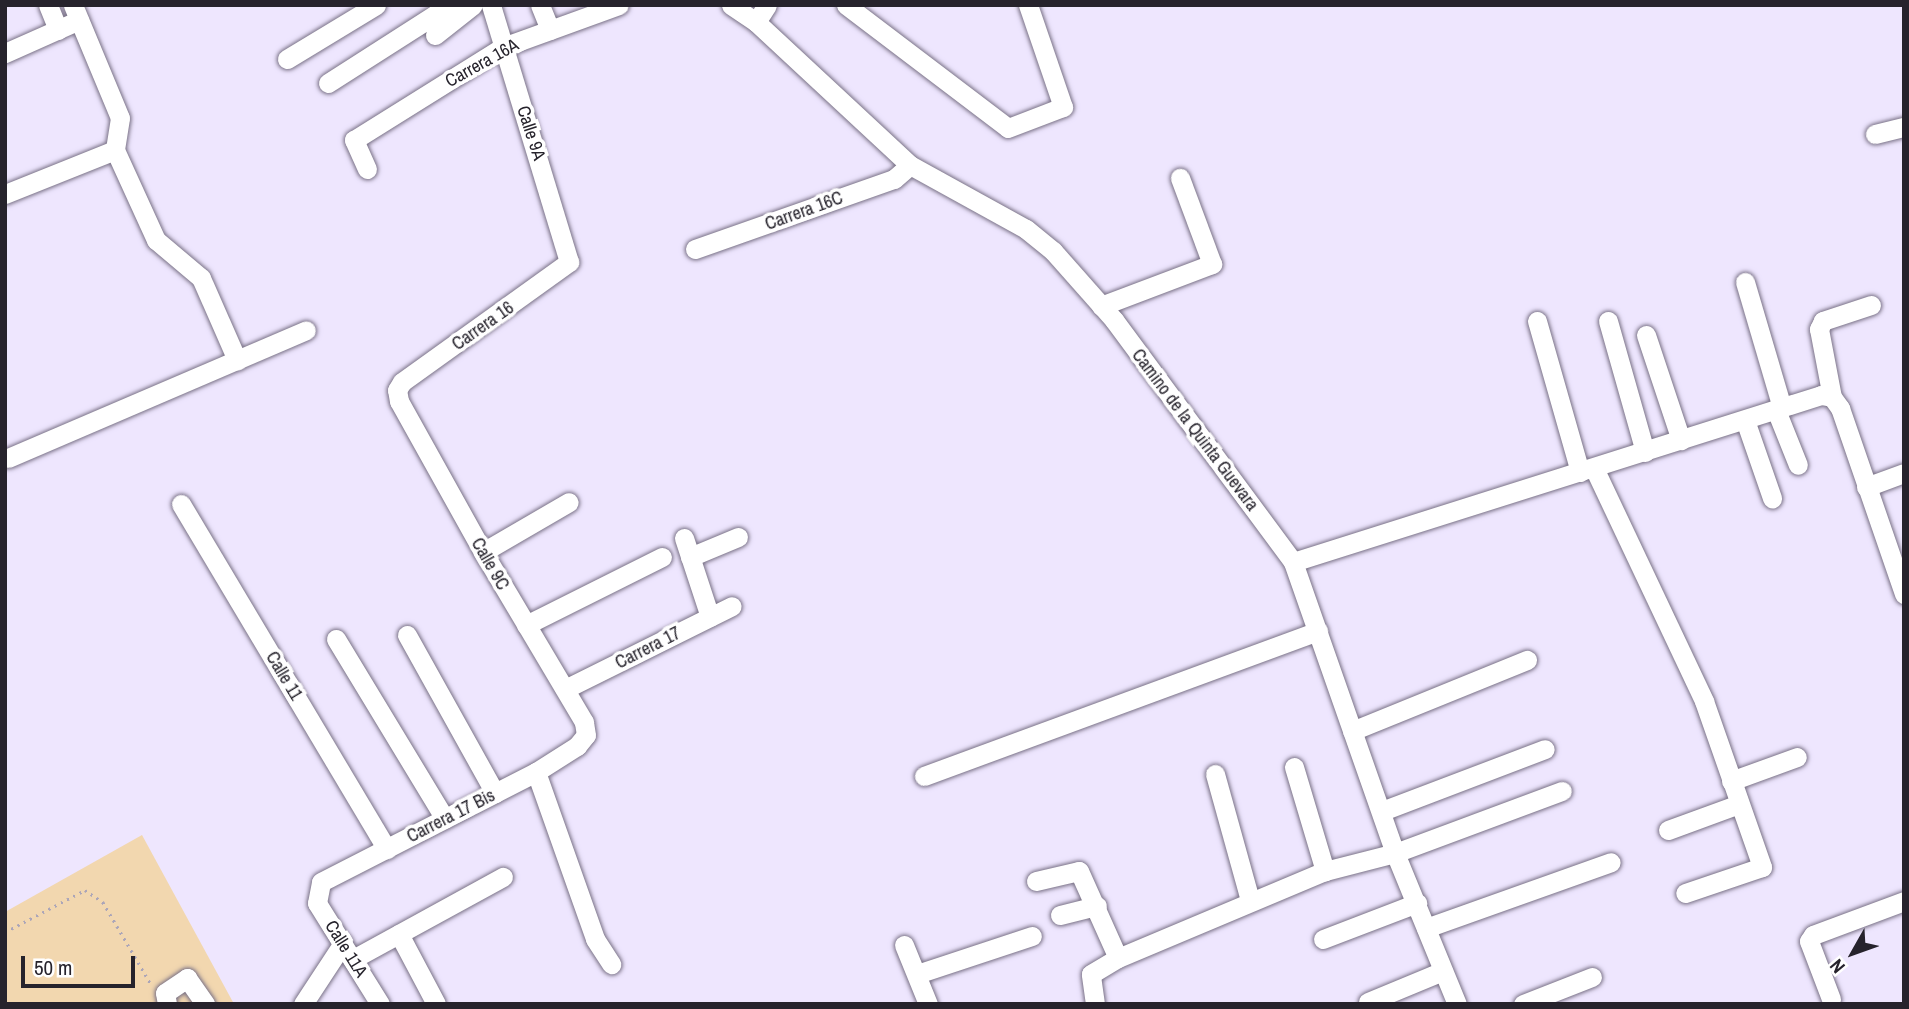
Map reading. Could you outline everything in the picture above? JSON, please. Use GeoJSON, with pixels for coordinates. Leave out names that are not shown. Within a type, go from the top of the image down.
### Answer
{"type":"FeatureCollection","features":[{"type":"Feature","properties":{"kind":"street"},"geometry":{"type":"LineString","coordinates":[[48,5],[58,30]]}},
{"type":"Feature","properties":{"kind":"street"},"geometry":{"type":"LineString","coordinates":[[287,59],[376,5]]}},
{"type":"Feature","properties":{"kind":"street"},"geometry":{"type":"LineString","coordinates":[[328,83],[450,5]]}},
{"type":"Feature","properties":{"kind":"street"},"geometry":{"type":"LineString","coordinates":[[435,35],[473,5]]}},
{"type":"Feature","properties":{"kind":"street","name":"Calle 9A"},"geometry":{"type":"LineString","coordinates":[[491,5],[569,262]]}},
{"type":"Feature","properties":{"kind":"street"},"geometry":{"type":"LineString","coordinates":[[540,5],[550,30]]}},
{"type":"Feature","properties":{"kind":"street","name":"Carrera 16A"},"geometry":{"type":"LineString","coordinates":[[368,169],[354,140],[503,47],[619,5]]}},
{"type":"Feature","properties":{"kind":"street","name":"Camino de la Quinta Guevara"},"geometry":{"type":"LineString","coordinates":[[731,5],[756,22],[909,165],[1026,229],[1101,306],[1293,562],[1395,853],[1457,1004]]}},
{"type":"Feature","properties":{"kind":"street"},"geometry":{"type":"LineString","coordinates":[[756,22],[767,5]]}},
{"type":"Feature","properties":{"kind":"street"},"geometry":{"type":"LineString","coordinates":[[857,9],[1008,128],[1063,107],[1028,5]]}},
{"type":"Feature","properties":{"kind":"street"},"geometry":{"type":"LineString","coordinates":[[5,53],[58,30],[79,11],[120,118],[115,149],[156,240],[201,278],[237,360]]}},
{"type":"Feature","properties":{"kind":"street"},"geometry":{"type":"LineString","coordinates":[[1875,134],[1904,127]]}},
{"type":"Feature","properties":{"kind":"street"},"geometry":{"type":"LineString","coordinates":[[5,194],[115,149]]}},
{"type":"Feature","properties":{"kind":"street","name":"Carrera 16C"},"geometry":{"type":"LineString","coordinates":[[695,249],[894,179],[909,165]]}},
{"type":"Feature","properties":{"kind":"street"},"geometry":{"type":"LineString","coordinates":[[1101,306],[1212,264],[1180,178]]}},
{"type":"Feature","properties":{"kind":"street","name":"Carrera 16"},"geometry":{"type":"LineString","coordinates":[[397,390],[402,382],[569,262]]}},
{"type":"Feature","properties":{"kind":"street"},"geometry":{"type":"LineString","coordinates":[[1745,282],[1779,409],[1798,465]]}},
{"type":"Feature","properties":{"kind":"street"},"geometry":{"type":"LineString","coordinates":[[1871,305],[1819,324],[1832,397],[1840,408],[1904,594]]}},
{"type":"Feature","properties":{"kind":"street"},"geometry":{"type":"LineString","coordinates":[[1537,321],[1587,470],[1704,701],[1762,867],[1685,893]]}},
{"type":"Feature","properties":{"kind":"street"},"geometry":{"type":"LineString","coordinates":[[1608,321],[1645,452]]}},
{"type":"Feature","properties":{"kind":"street"},"geometry":{"type":"LineString","coordinates":[[8,458],[306,330]]}},
{"type":"Feature","properties":{"kind":"street"},"geometry":{"type":"LineString","coordinates":[[1647,335],[1681,440]]}},
{"type":"Feature","properties":{"kind":"street","name":"Calle 9C"},"geometry":{"type":"LineString","coordinates":[[397,390],[399,401],[483,552],[584,722],[586,735]]}},
{"type":"Feature","properties":{"kind":"street"},"geometry":{"type":"LineString","coordinates":[[1293,562],[1821,395],[1832,397]]}},
{"type":"Feature","properties":{"kind":"street"},"geometry":{"type":"LineString","coordinates":[[1745,420],[1772,498]]}},
{"type":"Feature","properties":{"kind":"street"},"geometry":{"type":"LineString","coordinates":[[1866,487],[1904,473]]}},
{"type":"Feature","properties":{"kind":"street"},"geometry":{"type":"LineString","coordinates":[[483,552],[569,502]]}},
{"type":"Feature","properties":{"kind":"street","name":"Calle 11"},"geometry":{"type":"LineString","coordinates":[[181,504],[387,849]]}},
{"type":"Feature","properties":{"kind":"street"},"geometry":{"type":"LineString","coordinates":[[690,557],[738,537]]}},
{"type":"Feature","properties":{"kind":"street"},"geometry":{"type":"LineString","coordinates":[[684,538],[710,617]]}},
{"type":"Feature","properties":{"kind":"street"},"geometry":{"type":"LineString","coordinates":[[526,625],[662,556]]}},
{"type":"Feature","properties":{"kind":"street","name":"Carrera 17"},"geometry":{"type":"LineString","coordinates":[[565,689],[732,606]]}},
{"type":"Feature","properties":{"kind":"street"},"geometry":{"type":"LineString","coordinates":[[924,776],[1318,631]]}},
{"type":"Feature","properties":{"kind":"street"},"geometry":{"type":"LineString","coordinates":[[407,635],[495,793]]}},
{"type":"Feature","properties":{"kind":"street"},"geometry":{"type":"LineString","coordinates":[[336,639],[445,819]]}},
{"type":"Feature","properties":{"kind":"street"},"geometry":{"type":"LineString","coordinates":[[1352,731],[1527,660]]}},
{"type":"Feature","properties":{"kind":"street","name":"Carrera 17 Bis"},"geometry":{"type":"LineString","coordinates":[[317,893],[321,882],[536,772],[577,746],[586,735]]}},
{"type":"Feature","properties":{"kind":"street"},"geometry":{"type":"LineString","coordinates":[[1382,811],[1545,749]]}},
{"type":"Feature","properties":{"kind":"street"},"geometry":{"type":"LineString","coordinates":[[1731,781],[1797,757]]}},
{"type":"Feature","properties":{"kind":"street"},"geometry":{"type":"LineString","coordinates":[[1294,767],[1325,871]]}},
{"type":"Feature","properties":{"kind":"street"},"geometry":{"type":"LineString","coordinates":[[536,772],[595,939],[611,964]]}},
{"type":"Feature","properties":{"kind":"street"},"geometry":{"type":"LineString","coordinates":[[1215,774],[1250,900]]}},
{"type":"Feature","properties":{"kind":"street"},"geometry":{"type":"LineString","coordinates":[[1095,1004],[1091,974],[1118,958],[1250,900],[1325,871],[1395,853],[1562,791]]}},
{"type":"Feature","properties":{"kind":"street"},"geometry":{"type":"LineString","coordinates":[[1668,831],[1739,804]]}},
{"type":"Feature","properties":{"kind":"street"},"geometry":{"type":"LineString","coordinates":[[1426,928],[1611,862]]}},
{"type":"Feature","properties":{"kind":"street"},"geometry":{"type":"LineString","coordinates":[[1036,881],[1079,871],[1097,906],[1118,958]]}},
{"type":"Feature","properties":{"kind":"street"},"geometry":{"type":"LineString","coordinates":[[303,1004],[348,951],[399,934],[503,877]]}},
{"type":"Feature","properties":{"kind":"street","name":"Calle 11A"},"geometry":{"type":"LineString","coordinates":[[317,893],[317,903],[380,1004]]}},
{"type":"Feature","properties":{"kind":"street"},"geometry":{"type":"LineString","coordinates":[[1831,999],[1809,941],[1812,935],[1904,901]]}},
{"type":"Feature","properties":{"kind":"street"},"geometry":{"type":"LineString","coordinates":[[1323,939],[1417,903]]}},
{"type":"Feature","properties":{"kind":"street"},"geometry":{"type":"LineString","coordinates":[[1060,915],[1097,906]]}},
{"type":"Feature","properties":{"kind":"street"},"geometry":{"type":"LineString","coordinates":[[399,934],[436,1004]]}},
{"type":"Feature","properties":{"kind":"street"},"geometry":{"type":"LineString","coordinates":[[917,974],[1032,936]]}},
{"type":"Feature","properties":{"kind":"street"},"geometry":{"type":"LineString","coordinates":[[904,945],[928,1004]]}},
{"type":"Feature","properties":{"kind":"street"},"geometry":{"type":"LineString","coordinates":[[1368,1002],[1443,971]]}},
{"type":"Feature","properties":{"kind":"street"},"geometry":{"type":"LineString","coordinates":[[1523,1004],[1592,977]]}},
{"type":"Feature","properties":{"kind":"street"},"geometry":{"type":"LineString","coordinates":[[161,999],[165,993],[187,978],[205,1004]]}},
{"type":"Feature","properties":{"kind":"path"},"geometry":{"type":"LineString","coordinates":[[5,932],[77,891],[95,895],[161,999]]}},
{"type":"Feature","properties":{"kind":"shaded area"},"geometry":{"type":"Polygon","coordinates":[[[142,835],[234,1004],[5,1004],[5,912],[142,835]]]}}]}
